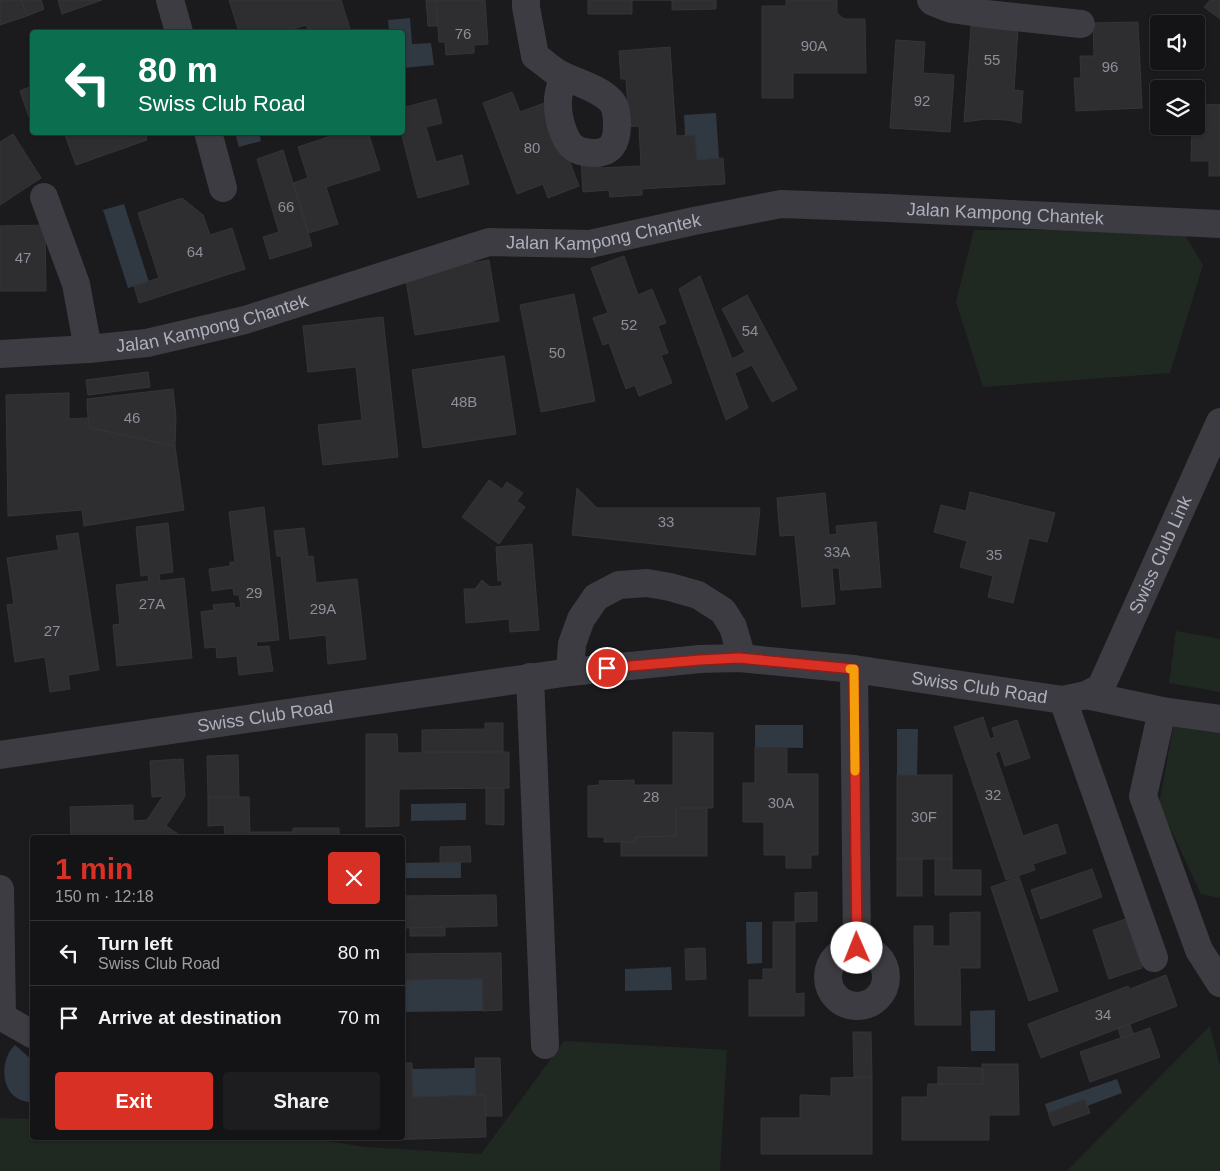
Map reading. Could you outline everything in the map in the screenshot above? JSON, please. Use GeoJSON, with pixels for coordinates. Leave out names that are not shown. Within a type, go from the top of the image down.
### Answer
{"type":"FeatureCollection","features":[{"type":"Feature","properties":{"kind":"street"},"geometry":{"type":"LineString","coordinates":[[170,0],[179,30]]}},
{"type":"Feature","properties":{"kind":"street"},"geometry":{"type":"LineString","coordinates":[[526,0],[535,56],[564,76]]}},
{"type":"Feature","properties":{"kind":"street"},"geometry":{"type":"LineString","coordinates":[[931,0],[951,9],[1080,24]]}},
{"type":"Feature","properties":{"kind":"street"},"geometry":{"type":"LineString","coordinates":[[209,135],[223,188]]}},
{"type":"Feature","properties":{"kind":"street"},"geometry":{"type":"LineString","coordinates":[[44,197],[76,284],[88,349]]}},
{"type":"Feature","properties":{"kind":"street","name":"Jalan Kampong Chantek"},"geometry":{"type":"LineString","coordinates":[[0,354],[88,349],[146,343],[245,320],[489,242],[590,244],[781,204],[1220,224]]}},
{"type":"Feature","properties":{"kind":"street","name":"Swiss Club Link"},"geometry":{"type":"LineString","coordinates":[[1083,694],[1220,422]]}},
{"type":"Feature","properties":{"kind":"street"},"geometry":{"type":"LineString","coordinates":[[570,672],[572,644],[581,619],[596,597],[619,585],[647,583],[698,595],[723,611],[733,627],[739,648],[739,658]]}},
{"type":"Feature","properties":{"kind":"street","name":"Swiss Club Road"},"geometry":{"type":"LineString","coordinates":[[0,755],[530,677],[700,660],[739,658],[1083,694],[1162,711]]}},
{"type":"Feature","properties":{"kind":"street"},"geometry":{"type":"LineString","coordinates":[[854,669],[857,948]]}},
{"type":"Feature","properties":{"kind":"street"},"geometry":{"type":"LineString","coordinates":[[530,677],[545,1045]]}},
{"type":"Feature","properties":{"kind":"street"},"geometry":{"type":"LineString","coordinates":[[1083,694],[1154,958]]}},
{"type":"Feature","properties":{"kind":"street"},"geometry":{"type":"LineString","coordinates":[[1220,719],[1162,711],[1143,796],[1199,950],[1220,984]]}},
{"type":"Feature","properties":{"kind":"street"},"geometry":{"type":"LineString","coordinates":[[0,889],[2,1017],[30,1033]]}},
{"type":"Feature","properties":{"kind":"shaded area"},"geometry":{"type":"Polygon","coordinates":[[[410,18],[412,44],[431,43],[434,65],[405,68],[405,30],[389,30],[388,20],[410,18]]]}},
{"type":"Feature","properties":{"kind":"shaded area"},"geometry":{"type":"Polygon","coordinates":[[[716,113],[719,158],[697,160],[695,135],[685,135],[684,115],[716,113]]]}},
{"type":"Feature","properties":{"kind":"shaded area"},"geometry":{"type":"Polygon","coordinates":[[[236,135],[260,135],[261,141],[239,147],[236,135]]]}},
{"type":"Feature","properties":{"kind":"shaded area"},"geometry":{"type":"Polygon","coordinates":[[[124,204],[149,282],[128,288],[103,210],[124,204]]]}},
{"type":"Feature","properties":{"kind":"shaded area"},"geometry":{"type":"Polygon","coordinates":[[[974,230],[1182,230],[1203,265],[1170,373],[983,387],[956,302],[974,230]]]}},
{"type":"Feature","properties":{"kind":"shaded area"},"geometry":{"type":"Polygon","coordinates":[[[1176,631],[1220,639],[1220,692],[1169,683],[1176,631]]]}},
{"type":"Feature","properties":{"kind":"shaded area"},"geometry":{"type":"Polygon","coordinates":[[[1177,707],[1220,716],[1220,898],[1201,894],[1159,804],[1177,707]]]}},
{"type":"Feature","properties":{"kind":"shaded area"},"geometry":{"type":"Polygon","coordinates":[[[755,725],[803,725],[803,748],[755,747],[755,725]]]}},
{"type":"Feature","properties":{"kind":"shaded area"},"geometry":{"type":"Polygon","coordinates":[[[897,729],[918,729],[917,775],[897,775],[897,729]]]}},
{"type":"Feature","properties":{"kind":"shaded area"},"geometry":{"type":"Polygon","coordinates":[[[466,803],[466,820],[411,821],[411,804],[466,803]]]}},
{"type":"Feature","properties":{"kind":"shaded area"},"geometry":{"type":"Polygon","coordinates":[[[461,862],[461,878],[405,878],[405,863],[461,862]]]}},
{"type":"Feature","properties":{"kind":"shaded area"},"geometry":{"type":"Polygon","coordinates":[[[746,922],[762,922],[762,963],[747,964],[746,922]]]}},
{"type":"Feature","properties":{"kind":"shaded area"},"geometry":{"type":"Polygon","coordinates":[[[671,967],[672,990],[625,991],[625,969],[671,967]]]}},
{"type":"Feature","properties":{"kind":"shaded area"},"geometry":{"type":"Polygon","coordinates":[[[482,979],[483,1011],[405,1012],[405,980],[482,979]]]}},
{"type":"Feature","properties":{"kind":"shaded area"},"geometry":{"type":"Polygon","coordinates":[[[995,1010],[995,1051],[971,1051],[970,1011],[995,1010]]]}},
{"type":"Feature","properties":{"kind":"shaded area"},"geometry":{"type":"Polygon","coordinates":[[[1210,1026],[1220,1067],[1220,1171],[1067,1171],[1210,1026]]]}},
{"type":"Feature","properties":{"kind":"shaded area"},"geometry":{"type":"Polygon","coordinates":[[[564,1041],[727,1050],[720,1171],[0,1171],[0,1118],[30,1119],[30,1140],[321,1140],[365,1147],[481,1154],[564,1041]]]}},
{"type":"Feature","properties":{"kind":"shaded area"},"geometry":{"type":"Polygon","coordinates":[[[15,1045],[30,1058],[30,1103],[14,1096],[6,1084],[5,1063],[15,1045]]]}},
{"type":"Feature","properties":{"kind":"shaded area"},"geometry":{"type":"Polygon","coordinates":[[[475,1068],[476,1095],[413,1097],[412,1069],[475,1068]]]}},
{"type":"Feature","properties":{"kind":"shaded area"},"geometry":{"type":"Polygon","coordinates":[[[1117,1079],[1122,1093],[1087,1106],[1085,1099],[1048,1113],[1045,1104],[1117,1079]]]}},
{"type":"Feature","properties":{"kind":"building"},"geometry":{"type":"Polygon","coordinates":[[[0,0],[21,0],[27,16],[0,25],[0,0]]]}},
{"type":"Feature","properties":{"kind":"building"},"geometry":{"type":"Polygon","coordinates":[[[21,0],[41,0],[44,9],[27,16],[21,0]]]}},
{"type":"Feature","properties":{"kind":"building"},"geometry":{"type":"Polygon","coordinates":[[[58,0],[102,0],[62,14],[58,0]]]}},
{"type":"Feature","properties":{"kind":"building"},"geometry":{"type":"Polygon","coordinates":[[[229,0],[341,0],[350,30],[308,30],[306,25],[290,30],[238,30],[229,0]]]}},
{"type":"Feature","properties":{"kind":"building"},"geometry":{"type":"Polygon","coordinates":[[[426,0],[436,0],[438,26],[428,26],[426,0]]]}},
{"type":"Feature","properties":{"kind":"building"},"geometry":{"type":"Polygon","coordinates":[[[436,0],[485,0],[488,44],[474,45],[474,53],[446,55],[445,42],[439,42],[436,0]]]}},
{"type":"Feature","properties":{"kind":"building"},"geometry":{"type":"Polygon","coordinates":[[[588,0],[632,0],[632,14],[588,14],[588,0]]]}},
{"type":"Feature","properties":{"kind":"building"},"geometry":{"type":"Polygon","coordinates":[[[672,0],[716,0],[716,9],[672,10],[672,0]]]}},
{"type":"Feature","properties":{"kind":"building"},"geometry":{"type":"Polygon","coordinates":[[[786,0],[837,0],[837,13],[844,19],[865,19],[866,73],[793,73],[793,98],[762,98],[762,6],[786,6],[786,0]]]}},
{"type":"Feature","properties":{"kind":"building"},"geometry":{"type":"Polygon","coordinates":[[[1210,0],[1220,0],[1220,19],[1204,7],[1210,0]]]}},
{"type":"Feature","properties":{"kind":"building"},"geometry":{"type":"Polygon","coordinates":[[[1138,22],[1142,108],[1076,111],[1074,78],[1081,78],[1080,56],[1094,56],[1093,23],[1138,22]]]}},
{"type":"Feature","properties":{"kind":"building"},"geometry":{"type":"Polygon","coordinates":[[[971,26],[1018,30],[1014,90],[1023,91],[1021,123],[986,119],[964,122],[971,26]]]}},
{"type":"Feature","properties":{"kind":"building"},"geometry":{"type":"Polygon","coordinates":[[[896,40],[925,42],[923,73],[954,75],[950,132],[890,128],[896,40]]]}},
{"type":"Feature","properties":{"kind":"building"},"geometry":{"type":"Polygon","coordinates":[[[670,47],[676,136],[695,135],[697,160],[723,158],[725,184],[642,189],[642,195],[610,197],[609,190],[583,192],[581,161],[601,159],[601,168],[641,166],[639,126],[610,128],[628,108],[626,79],[621,79],[619,51],[670,47]]]}},
{"type":"Feature","properties":{"kind":"building"},"geometry":{"type":"Polygon","coordinates":[[[30,87],[29,117],[20,91],[30,87]]]}},
{"type":"Feature","properties":{"kind":"building"},"geometry":{"type":"Polygon","coordinates":[[[512,92],[520,112],[547,102],[579,186],[548,198],[543,184],[517,194],[483,103],[512,92]]]}},
{"type":"Feature","properties":{"kind":"building"},"geometry":{"type":"Polygon","coordinates":[[[436,99],[442,123],[426,127],[436,162],[462,155],[469,184],[418,198],[402,135],[405,135],[405,107],[436,99]]]}},
{"type":"Feature","properties":{"kind":"building"},"geometry":{"type":"Polygon","coordinates":[[[1205,104],[1220,105],[1220,176],[1209,176],[1209,161],[1191,161],[1192,135],[1205,135],[1205,104]]]}},
{"type":"Feature","properties":{"kind":"building"},"geometry":{"type":"Polygon","coordinates":[[[13,134],[41,178],[0,205],[0,142],[13,134]]]}},
{"type":"Feature","properties":{"kind":"building"},"geometry":{"type":"Polygon","coordinates":[[[65,135],[146,135],[147,140],[76,165],[65,135]]]}},
{"type":"Feature","properties":{"kind":"building"},"geometry":{"type":"Polygon","coordinates":[[[334,135],[369,135],[380,170],[326,187],[338,224],[309,233],[293,183],[308,178],[298,147],[334,135]]]}},
{"type":"Feature","properties":{"kind":"building"},"geometry":{"type":"Polygon","coordinates":[[[283,150],[312,246],[270,259],[263,237],[279,232],[257,159],[283,150]]]}},
{"type":"Feature","properties":{"kind":"building"},"geometry":{"type":"Polygon","coordinates":[[[182,198],[203,215],[210,235],[232,228],[245,269],[139,303],[134,286],[159,278],[138,213],[182,198]]]}},
{"type":"Feature","properties":{"kind":"building"},"geometry":{"type":"Polygon","coordinates":[[[45,225],[46,291],[0,291],[0,226],[45,225]]]}},
{"type":"Feature","properties":{"kind":"building"},"geometry":{"type":"Polygon","coordinates":[[[624,256],[638,295],[652,289],[666,323],[658,326],[668,353],[661,355],[672,383],[639,396],[635,385],[626,389],[609,343],[603,345],[593,318],[608,313],[591,268],[624,256]]]}},
{"type":"Feature","properties":{"kind":"building"},"geometry":{"type":"Polygon","coordinates":[[[489,260],[499,321],[415,335],[405,274],[489,260]]]}},
{"type":"Feature","properties":{"kind":"building"},"geometry":{"type":"Polygon","coordinates":[[[700,276],[732,359],[745,352],[722,309],[747,295],[797,389],[772,402],[752,365],[735,373],[748,408],[726,420],[679,289],[700,276]]]}},
{"type":"Feature","properties":{"kind":"building"},"geometry":{"type":"Polygon","coordinates":[[[574,294],[595,401],[541,412],[520,305],[574,294]]]}},
{"type":"Feature","properties":{"kind":"building"},"geometry":{"type":"Polygon","coordinates":[[[383,317],[398,457],[323,465],[318,425],[362,420],[356,367],[308,372],[303,326],[383,317]]]}},
{"type":"Feature","properties":{"kind":"building"},"geometry":{"type":"Polygon","coordinates":[[[504,356],[516,434],[423,448],[412,370],[504,356]]]}},
{"type":"Feature","properties":{"kind":"building"},"geometry":{"type":"Polygon","coordinates":[[[148,372],[150,387],[88,395],[86,380],[148,372]]]}},
{"type":"Feature","properties":{"kind":"building"},"geometry":{"type":"Polygon","coordinates":[[[173,389],[176,417],[175,446],[90,428],[87,399],[173,389]]]}},
{"type":"Feature","properties":{"kind":"building"},"geometry":{"type":"Polygon","coordinates":[[[69,393],[69,419],[88,418],[90,428],[175,446],[184,510],[84,526],[82,510],[8,516],[6,395],[69,393]]]}},
{"type":"Feature","properties":{"kind":"building"},"geometry":{"type":"Polygon","coordinates":[[[489,480],[502,489],[507,482],[523,493],[517,501],[525,507],[499,544],[462,517],[489,480]]]}},
{"type":"Feature","properties":{"kind":"building"},"geometry":{"type":"Polygon","coordinates":[[[577,488],[597,508],[760,508],[755,555],[572,535],[577,488]]]}},
{"type":"Feature","properties":{"kind":"building"},"geometry":{"type":"Polygon","coordinates":[[[970,492],[1055,513],[1047,542],[1029,538],[1013,603],[988,597],[993,576],[960,567],[967,541],[934,532],[941,505],[966,511],[970,492]]]}},
{"type":"Feature","properties":{"kind":"building"},"geometry":{"type":"Polygon","coordinates":[[[825,493],[829,535],[837,534],[836,526],[876,522],[881,587],[841,590],[839,568],[832,568],[835,604],[802,607],[795,535],[780,536],[777,498],[825,493]]]}},
{"type":"Feature","properties":{"kind":"building"},"geometry":{"type":"Polygon","coordinates":[[[264,507],[279,640],[256,642],[257,647],[269,646],[273,671],[239,675],[237,656],[217,658],[216,647],[205,648],[201,612],[214,610],[213,605],[234,603],[235,608],[241,607],[239,595],[234,595],[233,588],[212,591],[209,569],[230,566],[230,562],[235,562],[229,512],[264,507]]]}},
{"type":"Feature","properties":{"kind":"building"},"geometry":{"type":"Polygon","coordinates":[[[168,523],[173,572],[159,574],[160,581],[184,578],[192,658],[117,666],[113,625],[120,624],[116,585],[149,581],[148,575],[141,576],[136,527],[168,523]]]}},
{"type":"Feature","properties":{"kind":"building"},"geometry":{"type":"Polygon","coordinates":[[[304,528],[308,557],[313,556],[316,583],[357,579],[366,659],[328,664],[326,635],[290,639],[281,556],[277,556],[274,531],[304,528]]]}},
{"type":"Feature","properties":{"kind":"building"},"geometry":{"type":"Polygon","coordinates":[[[78,533],[99,670],[68,675],[70,689],[50,692],[45,657],[15,662],[7,605],[14,604],[7,558],[59,550],[56,536],[78,533]]]}},
{"type":"Feature","properties":{"kind":"building"},"geometry":{"type":"Polygon","coordinates":[[[532,544],[539,630],[510,632],[509,619],[466,623],[464,589],[475,589],[482,580],[490,587],[502,586],[502,580],[498,581],[496,547],[532,544]]]}},
{"type":"Feature","properties":{"kind":"building"},"geometry":{"type":"Polygon","coordinates":[[[983,717],[990,739],[995,737],[992,728],[1017,720],[1030,758],[1005,766],[1000,751],[995,753],[1023,836],[1057,824],[1066,853],[1033,864],[1035,870],[1006,880],[954,727],[983,717]]]}},
{"type":"Feature","properties":{"kind":"building"},"geometry":{"type":"Polygon","coordinates":[[[485,723],[503,723],[503,752],[422,752],[422,730],[485,729],[485,723]]]}},
{"type":"Feature","properties":{"kind":"building"},"geometry":{"type":"Polygon","coordinates":[[[673,732],[713,733],[713,808],[676,808],[676,836],[636,837],[636,842],[604,842],[604,837],[588,837],[588,786],[600,785],[599,781],[634,780],[634,785],[673,785],[673,732]]]}},
{"type":"Feature","properties":{"kind":"building"},"geometry":{"type":"Polygon","coordinates":[[[366,734],[397,734],[398,753],[509,752],[509,788],[399,789],[399,826],[366,827],[366,734]]]}},
{"type":"Feature","properties":{"kind":"building"},"geometry":{"type":"Polygon","coordinates":[[[755,747],[787,747],[787,774],[818,774],[818,855],[811,855],[811,868],[786,868],[786,855],[764,855],[764,822],[743,822],[743,783],[755,783],[755,747]]]}},
{"type":"Feature","properties":{"kind":"building"},"geometry":{"type":"Polygon","coordinates":[[[238,755],[239,797],[208,797],[207,756],[238,755]]]}},
{"type":"Feature","properties":{"kind":"building"},"geometry":{"type":"Polygon","coordinates":[[[183,759],[185,796],[166,826],[180,835],[71,835],[70,807],[133,805],[133,821],[147,820],[163,796],[152,797],[150,761],[183,759]]]}},
{"type":"Feature","properties":{"kind":"building"},"geometry":{"type":"Polygon","coordinates":[[[897,775],[952,775],[952,859],[897,859],[897,775]]]}},
{"type":"Feature","properties":{"kind":"building"},"geometry":{"type":"Polygon","coordinates":[[[486,788],[504,788],[504,825],[486,824],[486,788]]]}},
{"type":"Feature","properties":{"kind":"building"},"geometry":{"type":"Polygon","coordinates":[[[208,797],[249,797],[250,835],[225,835],[224,825],[208,826],[208,797]]]}},
{"type":"Feature","properties":{"kind":"building"},"geometry":{"type":"Polygon","coordinates":[[[676,808],[707,808],[707,856],[621,856],[621,842],[636,842],[636,837],[676,836],[676,808]]]}},
{"type":"Feature","properties":{"kind":"building"},"geometry":{"type":"Polygon","coordinates":[[[293,828],[339,828],[339,835],[250,835],[249,832],[293,832],[293,828]]]}},
{"type":"Feature","properties":{"kind":"building"},"geometry":{"type":"Polygon","coordinates":[[[470,846],[471,862],[440,862],[440,847],[470,846]]]}},
{"type":"Feature","properties":{"kind":"building"},"geometry":{"type":"Polygon","coordinates":[[[897,859],[922,859],[922,896],[897,896],[897,859]]]}},
{"type":"Feature","properties":{"kind":"building"},"geometry":{"type":"Polygon","coordinates":[[[952,859],[952,870],[981,870],[981,895],[935,895],[935,860],[952,859]]]}},
{"type":"Feature","properties":{"kind":"building"},"geometry":{"type":"Polygon","coordinates":[[[1092,869],[1102,897],[1041,919],[1031,890],[1092,869]]]}},
{"type":"Feature","properties":{"kind":"building"},"geometry":{"type":"Polygon","coordinates":[[[1019,877],[1058,991],[1029,1001],[991,887],[1019,877]]]}},
{"type":"Feature","properties":{"kind":"building"},"geometry":{"type":"Polygon","coordinates":[[[817,892],[817,921],[795,922],[795,893],[817,892]]]}},
{"type":"Feature","properties":{"kind":"building"},"geometry":{"type":"Polygon","coordinates":[[[496,895],[497,926],[405,928],[405,896],[496,895]]]}},
{"type":"Feature","properties":{"kind":"building"},"geometry":{"type":"Polygon","coordinates":[[[980,912],[980,968],[960,968],[961,1025],[915,1025],[914,926],[933,926],[933,946],[950,946],[950,913],[980,912]]]}},
{"type":"Feature","properties":{"kind":"building"},"geometry":{"type":"Polygon","coordinates":[[[1126,919],[1142,968],[1109,979],[1093,930],[1126,919]]]}},
{"type":"Feature","properties":{"kind":"building"},"geometry":{"type":"Polygon","coordinates":[[[773,922],[795,922],[795,994],[804,993],[804,1016],[749,1016],[749,980],[763,980],[763,969],[773,969],[773,922]]]}},
{"type":"Feature","properties":{"kind":"building"},"geometry":{"type":"Polygon","coordinates":[[[445,927],[445,936],[410,936],[410,928],[445,927]]]}},
{"type":"Feature","properties":{"kind":"building"},"geometry":{"type":"Polygon","coordinates":[[[705,948],[706,979],[686,980],[685,949],[705,948]]]}},
{"type":"Feature","properties":{"kind":"building"},"geometry":{"type":"Polygon","coordinates":[[[501,953],[502,1010],[483,1011],[482,979],[405,980],[405,954],[501,953]]]}},
{"type":"Feature","properties":{"kind":"building"},"geometry":{"type":"Polygon","coordinates":[[[1166,975],[1177,1006],[1041,1058],[1028,1024],[1128,986],[1130,989],[1166,975]]]}},
{"type":"Feature","properties":{"kind":"building"},"geometry":{"type":"Polygon","coordinates":[[[1130,1024],[1133,1034],[1121,1038],[1118,1028],[1130,1024]]]}},
{"type":"Feature","properties":{"kind":"building"},"geometry":{"type":"Polygon","coordinates":[[[1150,1028],[1160,1057],[1090,1082],[1080,1052],[1150,1028]]]}},
{"type":"Feature","properties":{"kind":"building"},"geometry":{"type":"Polygon","coordinates":[[[853,1032],[871,1032],[872,1077],[854,1078],[853,1032]]]}},
{"type":"Feature","properties":{"kind":"building"},"geometry":{"type":"Polygon","coordinates":[[[475,1058],[500,1058],[502,1116],[486,1116],[485,1095],[476,1095],[475,1058]]]}},
{"type":"Feature","properties":{"kind":"building"},"geometry":{"type":"Polygon","coordinates":[[[405,1063],[412,1063],[413,1097],[485,1095],[486,1137],[405,1139],[405,1063]]]}},
{"type":"Feature","properties":{"kind":"building"},"geometry":{"type":"Polygon","coordinates":[[[982,1064],[1018,1064],[1019,1115],[989,1115],[989,1140],[902,1140],[902,1097],[927,1097],[928,1084],[983,1084],[982,1064]]]}},
{"type":"Feature","properties":{"kind":"building"},"geometry":{"type":"Polygon","coordinates":[[[938,1067],[982,1068],[983,1084],[938,1084],[938,1067]]]}},
{"type":"Feature","properties":{"kind":"building"},"geometry":{"type":"Polygon","coordinates":[[[872,1077],[872,1154],[761,1154],[761,1118],[800,1118],[800,1095],[831,1096],[831,1078],[872,1077]]]}},
{"type":"Feature","properties":{"kind":"building"},"geometry":{"type":"Polygon","coordinates":[[[1085,1099],[1090,1113],[1053,1126],[1048,1113],[1085,1099]]]}},
{"type":"Feature","properties":{"kind":"slow traffic"},"geometry":{"type":"LineString","coordinates":[[850,669],[854,669],[855,771]]}},
{"type":"Feature","properties":{"kind":"route"},"geometry":{"type":"LineString","coordinates":[[607,668],[739,658],[854,669],[857,948]]}}]}
